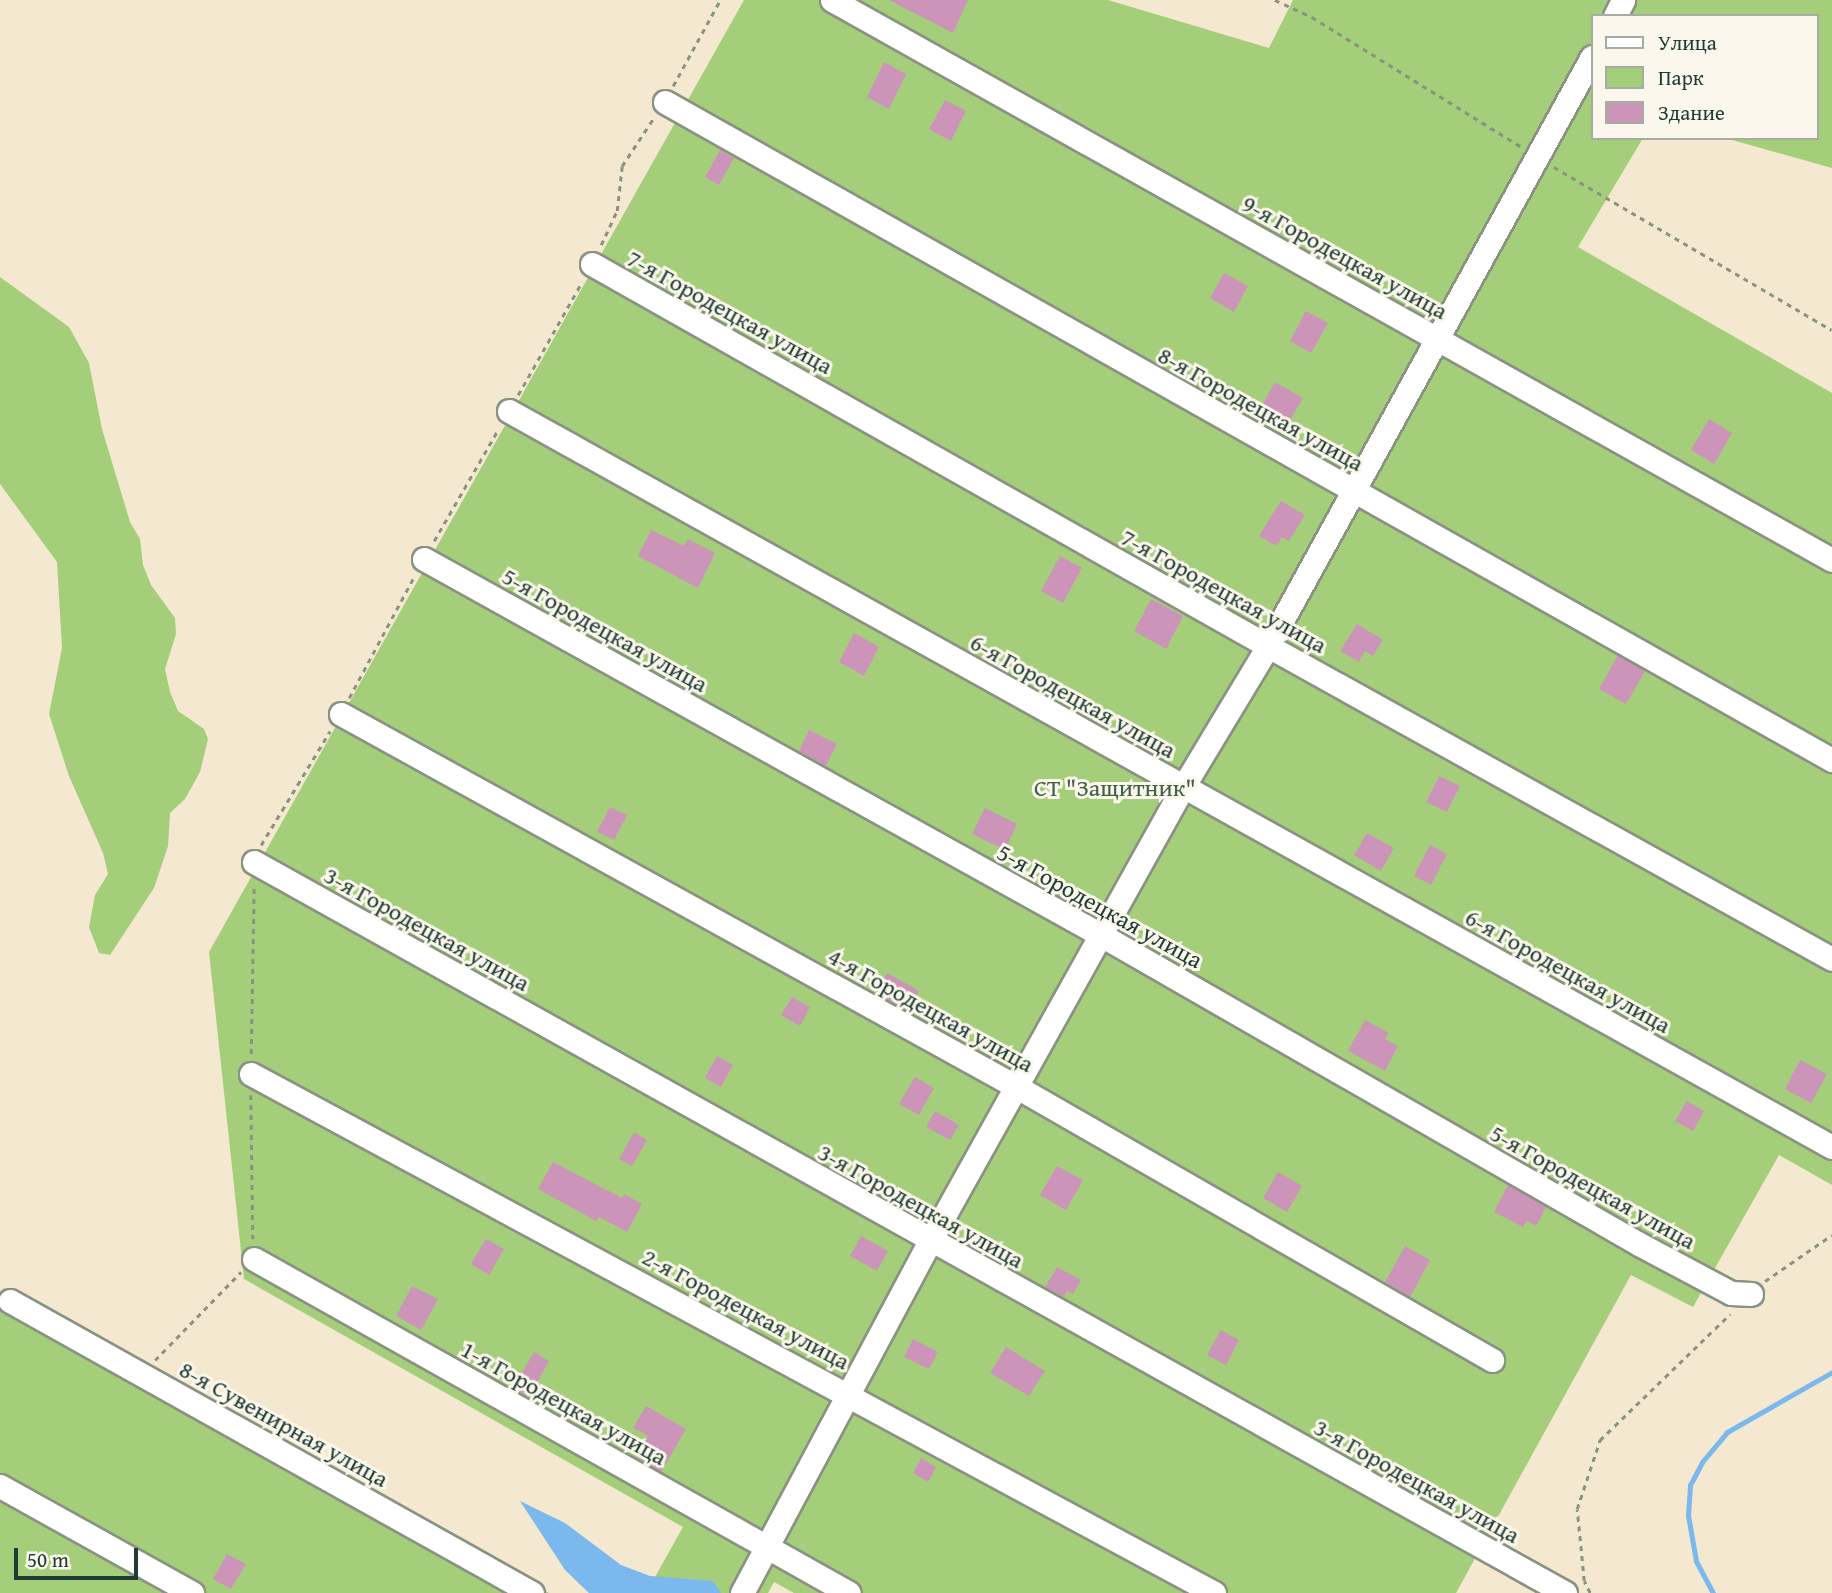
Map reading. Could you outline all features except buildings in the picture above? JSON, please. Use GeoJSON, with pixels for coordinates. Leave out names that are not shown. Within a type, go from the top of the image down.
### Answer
{"type":"FeatureCollection","features":[{"type":"Feature","properties":{"kind":"street","name":"9-я Городецкая улица"},"geometry":{"type":"LineString","coordinates":[[832,0],[1832,560]]}},
{"type":"Feature","properties":{"kind":"street"},"geometry":{"type":"LineString","coordinates":[[742,1593],[930,1241],[1183,787],[1268,646],[1590,61]]}},
{"type":"Feature","properties":{"kind":"street","name":"8-я Городецкая улица"},"geometry":{"type":"LineString","coordinates":[[665,102],[1832,760]]}},
{"type":"Feature","properties":{"kind":"street","name":"7-я Городецкая улица"},"geometry":{"type":"LineString","coordinates":[[592,264],[1268,646],[1832,959]]}},
{"type":"Feature","properties":{"kind":"street","name":"6-я Городецкая улица"},"geometry":{"type":"LineString","coordinates":[[509,411],[1832,1147]]}},
{"type":"Feature","properties":{"kind":"street","name":"5-я Городецкая улица"},"geometry":{"type":"LineString","coordinates":[[424,559],[1101,935],[1639,1244],[1731,1293],[1751,1294]]}},
{"type":"Feature","properties":{"kind":"street","name":"4-я Городецкая улица"},"geometry":{"type":"LineString","coordinates":[[341,713],[1017,1087],[1492,1360]]}},
{"type":"Feature","properties":{"kind":"street","name":"3-я Городецкая улица"},"geometry":{"type":"LineString","coordinates":[[254,862],[1565,1593]]}},
{"type":"Feature","properties":{"kind":"street","name":"2-я Городецкая улица"},"geometry":{"type":"LineString","coordinates":[[251,1073],[847,1392],[1214,1593]]}},
{"type":"Feature","properties":{"kind":"street","name":"1-я Городецкая улица"},"geometry":{"type":"LineString","coordinates":[[254,1259],[849,1593]]}},
{"type":"Feature","properties":{"kind":"street","name":"8-я Сувенирная улица"},"geometry":{"type":"LineString","coordinates":[[10,1301],[532,1593]]}},
{"type":"Feature","properties":{"kind":"street"},"geometry":{"type":"LineString","coordinates":[[0,1486],[192,1593]]}},
{"type":"Feature","properties":{"kind":"path"},"geometry":{"type":"LineString","coordinates":[[141,1374],[254,1259],[251,1073],[254,862],[341,713],[424,559],[592,264],[617,211],[622,166],[665,102],[720,0]]}},
{"type":"Feature","properties":{"kind":"path"},"geometry":{"type":"LineString","coordinates":[[1275,0],[1312,17],[1537,157],[1832,330]]}},
{"type":"Feature","properties":{"kind":"path"},"geometry":{"type":"LineString","coordinates":[[1590,1593],[1584,1581],[1577,1509],[1600,1440],[1770,1276],[1832,1235]]}},
{"type":"Feature","properties":{"kind":"green space","name":"СТ \"Защитник\""},"geometry":{"type":"Polygon","coordinates":[[[744,0],[1108,0],[1269,48],[1293,0],[1832,0],[1832,168],[1732,140],[1818,140],[1818,14],[1590,14],[1590,140],[1642,140],[1578,247],[1832,393],[1832,1185],[1779,1155],[1693,1307],[1631,1275],[1456,1593],[794,1593],[774,1582],[768,1593],[646,1593],[683,1527],[244,1279],[209,952],[744,0]]]}},
{"type":"Feature","properties":{"kind":"green space"},"geometry":{"type":"Polygon","coordinates":[[[0,277],[69,327],[89,363],[102,429],[130,522],[140,539],[143,565],[151,585],[175,618],[176,634],[165,669],[170,692],[178,711],[204,729],[208,739],[200,772],[185,799],[170,813],[168,846],[154,888],[110,955],[99,953],[89,927],[95,895],[108,874],[103,853],[69,776],[49,714],[62,648],[57,562],[0,484],[0,277]]]}},
{"type":"Feature","properties":{"kind":"green space"},"geometry":{"type":"Polygon","coordinates":[[[4,1288],[549,1593],[0,1593],[0,1295],[4,1288]]]}},
{"type":"Feature","properties":{"kind":"water"},"geometry":{"type":"Polygon","coordinates":[[[520,1501],[565,1523],[621,1565],[650,1576],[713,1581],[721,1593],[589,1593],[565,1570],[520,1501]]]}},
{"type":"Feature","properties":{"kind":"waterway"},"geometry":{"type":"LineString","coordinates":[[1713,1593],[1696,1561],[1688,1515],[1690,1485],[1702,1462],[1727,1432],[1832,1372]]}}]}
